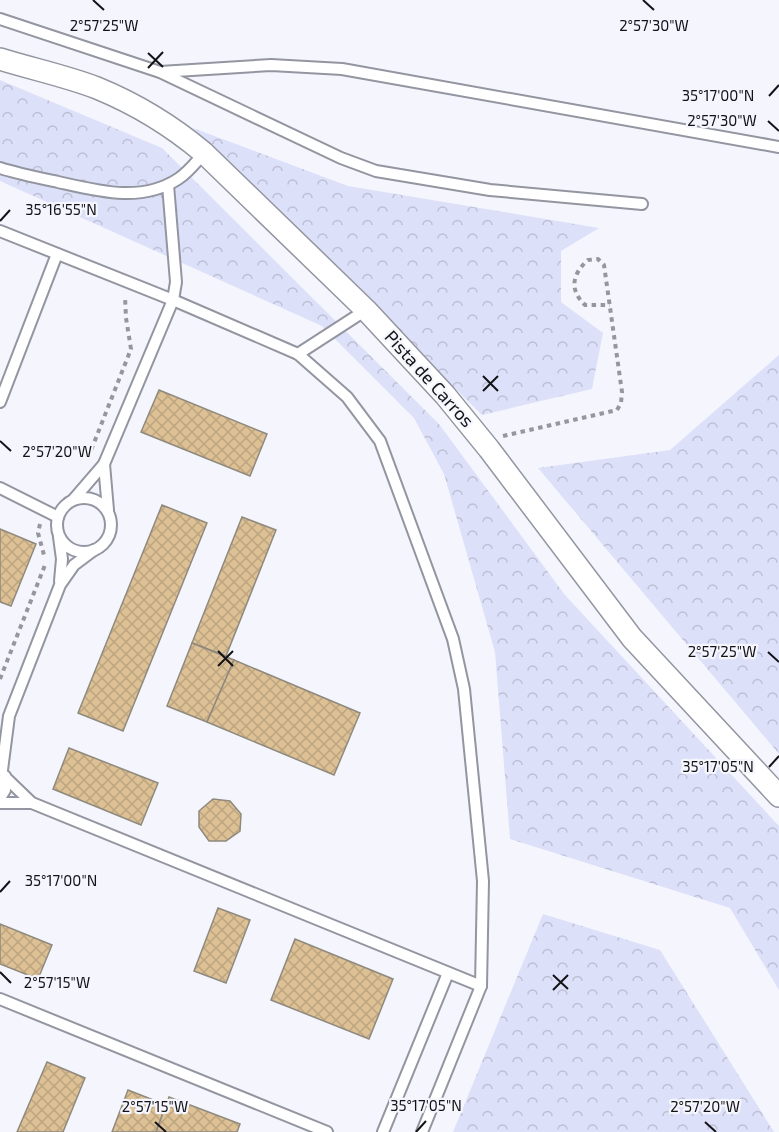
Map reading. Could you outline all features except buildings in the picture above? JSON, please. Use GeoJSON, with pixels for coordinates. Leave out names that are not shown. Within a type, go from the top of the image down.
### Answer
{"type":"FeatureCollection","features":[{"type":"Feature","properties":{"kind":"street","name":"Pista de Carros"},"geometry":{"type":"LineString","coordinates":[[0,59],[106,92],[155,117],[180,133],[204,153],[366,310],[446,394],[632,638],[779,796]]}},
{"type":"Feature","properties":{"kind":"lane"},"geometry":{"type":"LineString","coordinates":[[0,19],[160,72],[341,158],[376,171],[490,190],[642,204]]}},
{"type":"Feature","properties":{"kind":"lane"},"geometry":{"type":"LineString","coordinates":[[160,72],[271,64],[342,69],[779,147]]}},
{"type":"Feature","properties":{"kind":"lane"},"geometry":{"type":"LineString","coordinates":[[0,168],[96,191],[123,194],[148,192],[168,185],[181,177],[204,153]]}},
{"type":"Feature","properties":{"kind":"lane"},"geometry":{"type":"LineString","coordinates":[[60,585],[62,559],[58,517],[61,510],[73,500],[104,464],[173,300],[176,282],[168,185]]}},
{"type":"Feature","properties":{"kind":"lane"},"geometry":{"type":"LineString","coordinates":[[0,231],[173,300],[298,354],[347,397],[380,441],[453,639],[464,690],[483,880],[481,986],[422,1132]]}},
{"type":"Feature","properties":{"kind":"lane"},"geometry":{"type":"LineString","coordinates":[[0,402],[57,254]]}},
{"type":"Feature","properties":{"kind":"lane"},"geometry":{"type":"LineString","coordinates":[[298,354],[366,310]]}},
{"type":"Feature","properties":{"kind":"lane"},"geometry":{"type":"LineString","coordinates":[[0,729],[9,716],[60,585],[74,565],[102,546],[108,538],[111,519],[108,510],[104,464]]}},
{"type":"Feature","properties":{"kind":"lane"},"geometry":{"type":"LineString","coordinates":[[0,488],[58,517]]}},
{"type":"Feature","properties":{"kind":"lane"},"geometry":{"type":"LineString","coordinates":[[73,500],[88,498],[103,504],[108,510]]}},
{"type":"Feature","properties":{"kind":"lane"},"geometry":{"type":"LineString","coordinates":[[58,533],[68,547],[85,552],[94,550]]}},
{"type":"Feature","properties":{"kind":"lane"},"geometry":{"type":"LineString","coordinates":[[9,716],[3,772],[5,790],[0,801],[32,803],[481,986]]}},
{"type":"Feature","properties":{"kind":"lane"},"geometry":{"type":"LineString","coordinates":[[3,772],[32,803]]}},
{"type":"Feature","properties":{"kind":"lane"},"geometry":{"type":"LineString","coordinates":[[383,1132],[448,973]]}},
{"type":"Feature","properties":{"kind":"lane"},"geometry":{"type":"LineString","coordinates":[[0,999],[306,1128],[327,1132]]}},
{"type":"Feature","properties":{"kind":"path"},"geometry":{"type":"LineString","coordinates":[[489,449],[501,437],[617,410],[621,403],[622,392],[610,305],[604,265],[598,260],[588,260],[580,267],[575,279],[578,298],[585,305],[610,305]]}},
{"type":"Feature","properties":{"kind":"green space"},"geometry":{"type":"Polygon","coordinates":[[[0,80],[162,148],[439,424],[565,595],[779,826],[779,990],[730,908],[510,839],[495,652],[444,474],[414,418],[322,326],[0,181],[0,80]]]}},
{"type":"Feature","properties":{"kind":"green space"},"geometry":{"type":"Polygon","coordinates":[[[193,128],[348,186],[599,228],[561,251],[561,302],[603,333],[592,389],[482,415],[193,128]]]}},
{"type":"Feature","properties":{"kind":"green space"},"geometry":{"type":"Polygon","coordinates":[[[779,355],[779,754],[538,468],[670,450],[779,355]]]}},
{"type":"Feature","properties":{"kind":"green space"},"geometry":{"type":"Polygon","coordinates":[[[543,914],[660,950],[774,1132],[453,1132],[543,914]]]}}]}
